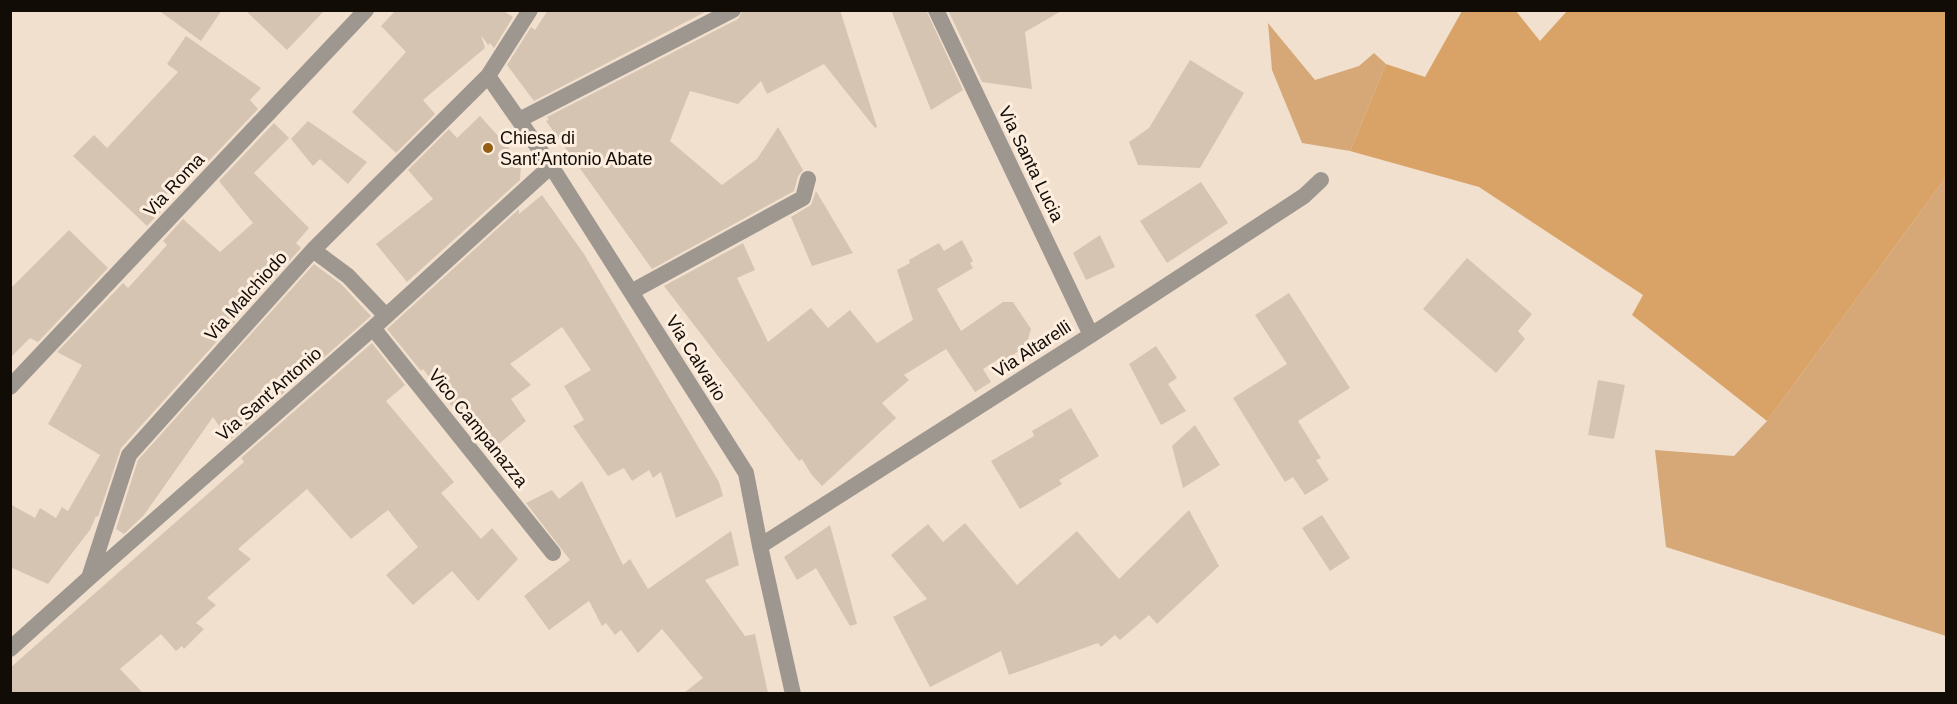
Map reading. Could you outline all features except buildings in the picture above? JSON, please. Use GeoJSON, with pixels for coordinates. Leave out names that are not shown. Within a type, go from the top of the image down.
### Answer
{"type":"FeatureCollection","features":[{"type":"Feature","properties":{"kind":"street","name":"Via Roma"},"geometry":{"type":"LineString","coordinates":[[10,387],[366,10]]}},
{"type":"Feature","properties":{"kind":"street","name":"Via Malchiodo"},"geometry":{"type":"LineString","coordinates":[[89,578],[129,455],[313,250],[488,76],[530,10]]}},
{"type":"Feature","properties":{"kind":"street"},"geometry":{"type":"LineString","coordinates":[[519,120],[733,10]]}},
{"type":"Feature","properties":{"kind":"street","name":"Via Santa Lucia"},"geometry":{"type":"LineString","coordinates":[[936,10],[1091,335]]}},
{"type":"Feature","properties":{"kind":"street","name":"Via Calvario"},"geometry":{"type":"LineString","coordinates":[[488,76],[551,166],[746,473],[793,693]]}},
{"type":"Feature","properties":{"kind":"street","name":"Via Sant'Antonio"},"geometry":{"type":"LineString","coordinates":[[10,649],[374,328],[551,166]]}},
{"type":"Feature","properties":{"kind":"street"},"geometry":{"type":"LineString","coordinates":[[631,292],[803,198],[808,179]]}},
{"type":"Feature","properties":{"kind":"street","name":"Via Altarelli"},"geometry":{"type":"LineString","coordinates":[[760,546],[1091,335],[1304,196],[1321,180]]}},
{"type":"Feature","properties":{"kind":"street"},"geometry":{"type":"LineString","coordinates":[[313,250],[348,276],[386,316]]}},
{"type":"Feature","properties":{"kind":"street","name":"Vico Campanazza"},"geometry":{"type":"LineString","coordinates":[[374,328],[552,553]]}},
{"type":"Feature","properties":{"kind":"shaded area"},"geometry":{"type":"Polygon","coordinates":[[[1462,11],[1516,11],[1540,41],[1567,11],[1946,11],[1946,177],[1767,421],[1632,315],[1643,295],[1479,187],[1350,151],[1386,64],[1425,77],[1462,11]]]}},
{"type":"Feature","properties":{"kind":"shaded area"},"geometry":{"type":"Polygon","coordinates":[[[1268,23],[1315,80],[1359,66],[1374,53],[1386,64],[1350,151],[1302,143],[1272,70],[1268,23]]]}},
{"type":"Feature","properties":{"kind":"shaded area"},"geometry":{"type":"Polygon","coordinates":[[[1946,177],[1946,636],[1666,547],[1655,450],[1734,456],[1767,421],[1946,177]]]}},
{"type":"Feature","properties":{"kind":"place","name":"Chiesa di Sant'Antonio Abate"},"geometry":{"type":"Point","coordinates":[488,148]}}]}
